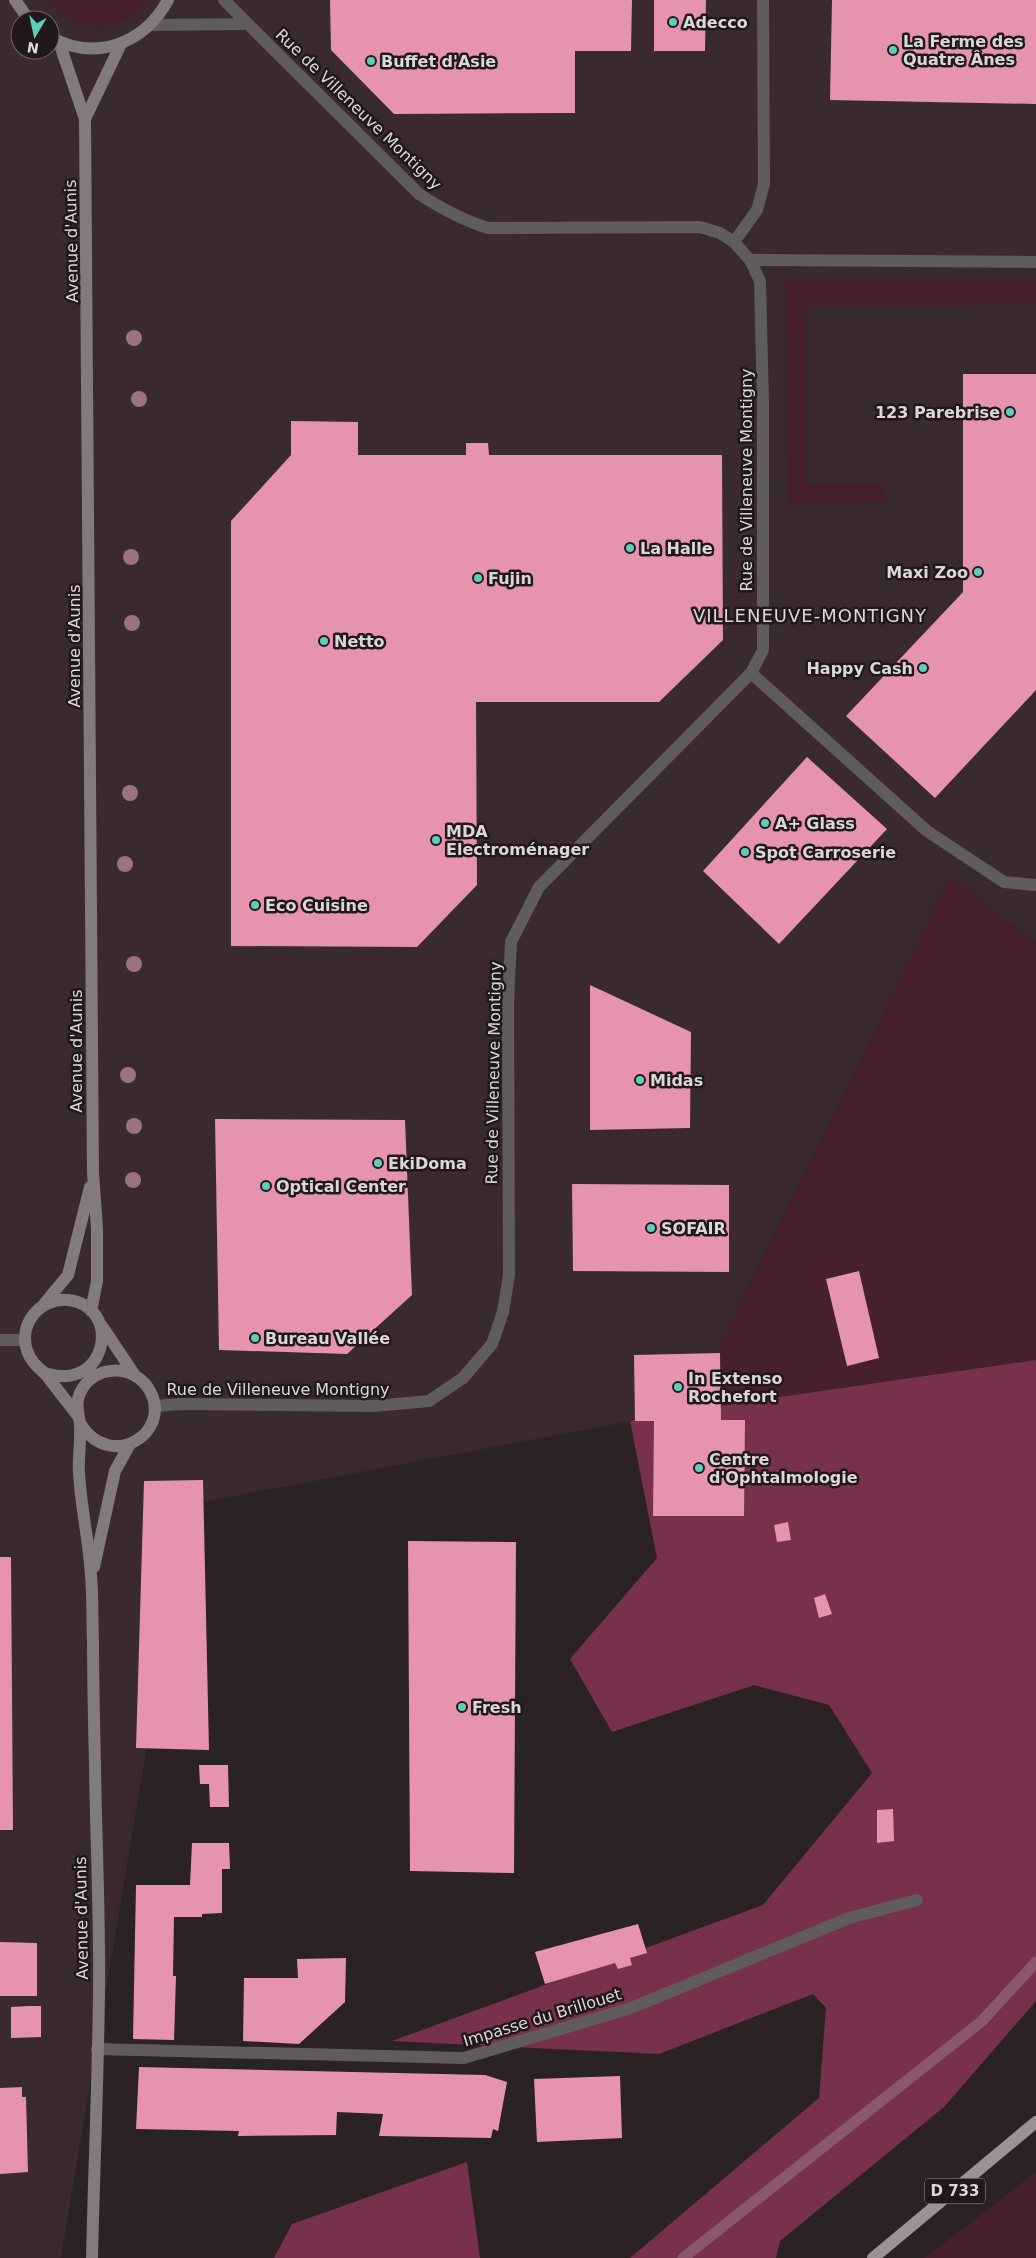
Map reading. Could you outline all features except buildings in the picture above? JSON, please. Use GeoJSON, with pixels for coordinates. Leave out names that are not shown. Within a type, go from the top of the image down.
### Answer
{"type":"FeatureCollection","features":[{"type":"Feature","properties":{"kind":"main road"},"geometry":{"type":"LineString","coordinates":[[60,42],[79,48],[100,48],[121,44],[137,36],[151,25],[168,0]]}},
{"type":"Feature","properties":{"kind":"main road","name":"Avenue d'Aunis"},"geometry":{"type":"LineString","coordinates":[[85,119],[121,44]]}},
{"type":"Feature","properties":{"kind":"main road","name":"Avenue d'Aunis"},"geometry":{"type":"LineString","coordinates":[[60,53],[85,119],[93,1173],[97,1228],[97,1281],[91,1311]]}},
{"type":"Feature","properties":{"kind":"main road","name":"Avenue d'Aunis"},"geometry":{"type":"LineString","coordinates":[[25,1340],[29,1320],[68,1275],[93,1173]]}},
{"type":"Feature","properties":{"kind":"main road"},"geometry":{"type":"LineString","coordinates":[[42,1305],[55,1300],[68,1300],[81,1303],[91,1311],[134,1374],[144,1382],[151,1393],[155,1406]]}},
{"type":"Feature","properties":{"kind":"main road"},"geometry":{"type":"LineString","coordinates":[[44,1372],[55,1376],[67,1377],[79,1374],[89,1368],[97,1358],[102,1347],[100,1323]]}},
{"type":"Feature","properties":{"kind":"main road"},"geometry":{"type":"LineString","coordinates":[[25,1340],[28,1353],[34,1363],[44,1372],[79,1419],[86,1433],[95,1441],[118,1447],[130,1444]]}},
{"type":"Feature","properties":{"kind":"main road","name":"Avenue d'Aunis"},"geometry":{"type":"LineString","coordinates":[[92,2258],[99,1991],[92,1577],[79,1472],[79,1419],[77,1403],[88,1381],[98,1374],[110,1370],[122,1370],[134,1374]]}},
{"type":"Feature","properties":{"kind":"main road","name":"Avenue d'Aunis"},"geometry":{"type":"LineString","coordinates":[[92,1577],[115,1471],[130,1444],[141,1438],[148,1429],[153,1418],[155,1406]]}},
{"type":"Feature","properties":{"kind":"main road","name":"D 733"},"geometry":{"type":"LineString","coordinates":[[874,2258],[1036,2122]]}},
{"type":"Feature","properties":{"kind":"street","name":"Rue de Villeneuve Montigny"},"geometry":{"type":"LineString","coordinates":[[155,1406],[180,1404],[374,1406],[429,1401],[463,1378],[492,1344],[503,1312],[509,1275],[508,1003],[511,942],[540,887],[751,673],[763,650],[763,434],[760,281],[750,260],[734,242],[720,233],[700,227],[488,228],[446,212],[419,194],[224,0]]}},
{"type":"Feature","properties":{"kind":"street"},"geometry":{"type":"LineString","coordinates":[[734,242],[757,210],[764,184],[763,0]]}},
{"type":"Feature","properties":{"kind":"street"},"geometry":{"type":"LineString","coordinates":[[151,25],[248,24]]}},
{"type":"Feature","properties":{"kind":"street"},"geometry":{"type":"LineString","coordinates":[[750,260],[1036,262]]}},
{"type":"Feature","properties":{"kind":"street"},"geometry":{"type":"LineString","coordinates":[[751,673],[927,830],[1004,882],[1036,885]]}},
{"type":"Feature","properties":{"kind":"street"},"geometry":{"type":"LineString","coordinates":[[0,1340],[25,1340]]}},
{"type":"Feature","properties":{"kind":"street","name":"Impasse du Brillouet"},"geometry":{"type":"LineString","coordinates":[[97,2049],[464,2058],[631,2008],[849,1918],[917,1900]]}},
{"type":"Feature","properties":{"kind":"shaded area"},"geometry":{"type":"Polygon","coordinates":[[[0,0],[1036,0],[1036,944],[950,877],[689,1410],[187,1505],[61,2258],[0,2258],[0,0]]]}},
{"type":"Feature","properties":{"kind":"shaded area"},"geometry":{"type":"Polygon","coordinates":[[[50,0],[149,0],[126,19],[113,24],[99,26],[85,25],[72,20],[58,10],[50,0]]]}},
{"type":"Feature","properties":{"kind":"shaded area"},"geometry":{"type":"Polygon","coordinates":[[[1036,279],[1036,304],[805,306],[805,483],[883,483],[883,502],[788,503],[786,280],[1036,279]]]}},
{"type":"Feature","properties":{"kind":"shaded area"},"geometry":{"type":"Polygon","coordinates":[[[950,876],[1036,944],[1036,1360],[689,1410],[950,876]]]}},
{"type":"Feature","properties":{"kind":"shaded area"},"geometry":{"type":"Polygon","coordinates":[[[1036,1360],[1036,2001],[944,2107],[780,2241],[776,2258],[630,2258],[819,2098],[826,2008],[813,1994],[659,2054],[392,2041],[763,1905],[872,1773],[829,1705],[754,1685],[612,1732],[570,1659],[657,1558],[630,1421],[689,1410],[1036,1360]]]}},
{"type":"Feature","properties":{"kind":"shaded area"},"geometry":{"type":"Polygon","coordinates":[[[467,2162],[480,2258],[274,2258],[292,2224],[467,2162]]]}},
{"type":"Feature","properties":{"kind":"shaded area"},"geometry":{"type":"Polygon","coordinates":[[[1036,2172],[1036,2258],[925,2258],[1036,2172]]]}},
{"type":"Feature","properties":{"kind":"waterway"},"geometry":{"type":"LineString","coordinates":[[683,2258],[982,2021],[1036,1962]]}},
{"type":"Feature","properties":{"kind":"place","name":"Adecco"},"geometry":{"type":"Point","coordinates":[673,22]}},
{"type":"Feature","properties":{"kind":"place","name":"La Ferme des Quatre Ânes"},"geometry":{"type":"Point","coordinates":[893,50]}},
{"type":"Feature","properties":{"kind":"place","name":"Buffet d'Asie"},"geometry":{"type":"Point","coordinates":[371,61]}},
{"type":"Feature","properties":{"kind":"place","name":"123 Parebrise"},"geometry":{"type":"Point","coordinates":[1010,412]}},
{"type":"Feature","properties":{"kind":"place","name":"La Halle"},"geometry":{"type":"Point","coordinates":[630,548]}},
{"type":"Feature","properties":{"kind":"place","name":"Maxi Zoo"},"geometry":{"type":"Point","coordinates":[978,572]}},
{"type":"Feature","properties":{"kind":"place","name":"Fujin"},"geometry":{"type":"Point","coordinates":[478,578]}},
{"type":"Feature","properties":{"kind":"place","name":"Netto"},"geometry":{"type":"Point","coordinates":[324,641]}},
{"type":"Feature","properties":{"kind":"place","name":"Happy Cash"},"geometry":{"type":"Point","coordinates":[923,668]}},
{"type":"Feature","properties":{"kind":"place","name":"A+ Glass"},"geometry":{"type":"Point","coordinates":[765,823]}},
{"type":"Feature","properties":{"kind":"place","name":"MDA Electroménager"},"geometry":{"type":"Point","coordinates":[436,840]}},
{"type":"Feature","properties":{"kind":"place","name":"Spot Carroserie"},"geometry":{"type":"Point","coordinates":[745,852]}},
{"type":"Feature","properties":{"kind":"place","name":"Eco Cuisine"},"geometry":{"type":"Point","coordinates":[255,905]}},
{"type":"Feature","properties":{"kind":"place","name":"Midas"},"geometry":{"type":"Point","coordinates":[640,1080]}},
{"type":"Feature","properties":{"kind":"place","name":"EkiDoma"},"geometry":{"type":"Point","coordinates":[378,1163]}},
{"type":"Feature","properties":{"kind":"place","name":"Optical Center"},"geometry":{"type":"Point","coordinates":[266,1186]}},
{"type":"Feature","properties":{"kind":"place","name":"SOFAIR"},"geometry":{"type":"Point","coordinates":[651,1228]}},
{"type":"Feature","properties":{"kind":"place","name":"Bureau Vallée"},"geometry":{"type":"Point","coordinates":[255,1338]}},
{"type":"Feature","properties":{"kind":"place","name":"In Extenso Rochefort"},"geometry":{"type":"Point","coordinates":[678,1387]}},
{"type":"Feature","properties":{"kind":"place","name":"Centre d'Ophtalmologie"},"geometry":{"type":"Point","coordinates":[699,1468]}},
{"type":"Feature","properties":{"kind":"place","name":"Fresh"},"geometry":{"type":"Point","coordinates":[462,1707]}},
{"type":"Feature","properties":{"kind":"district","name":"VILLENEUVE-MONTIGNY"},"geometry":{"type":"Point","coordinates":[810,616]}}]}
